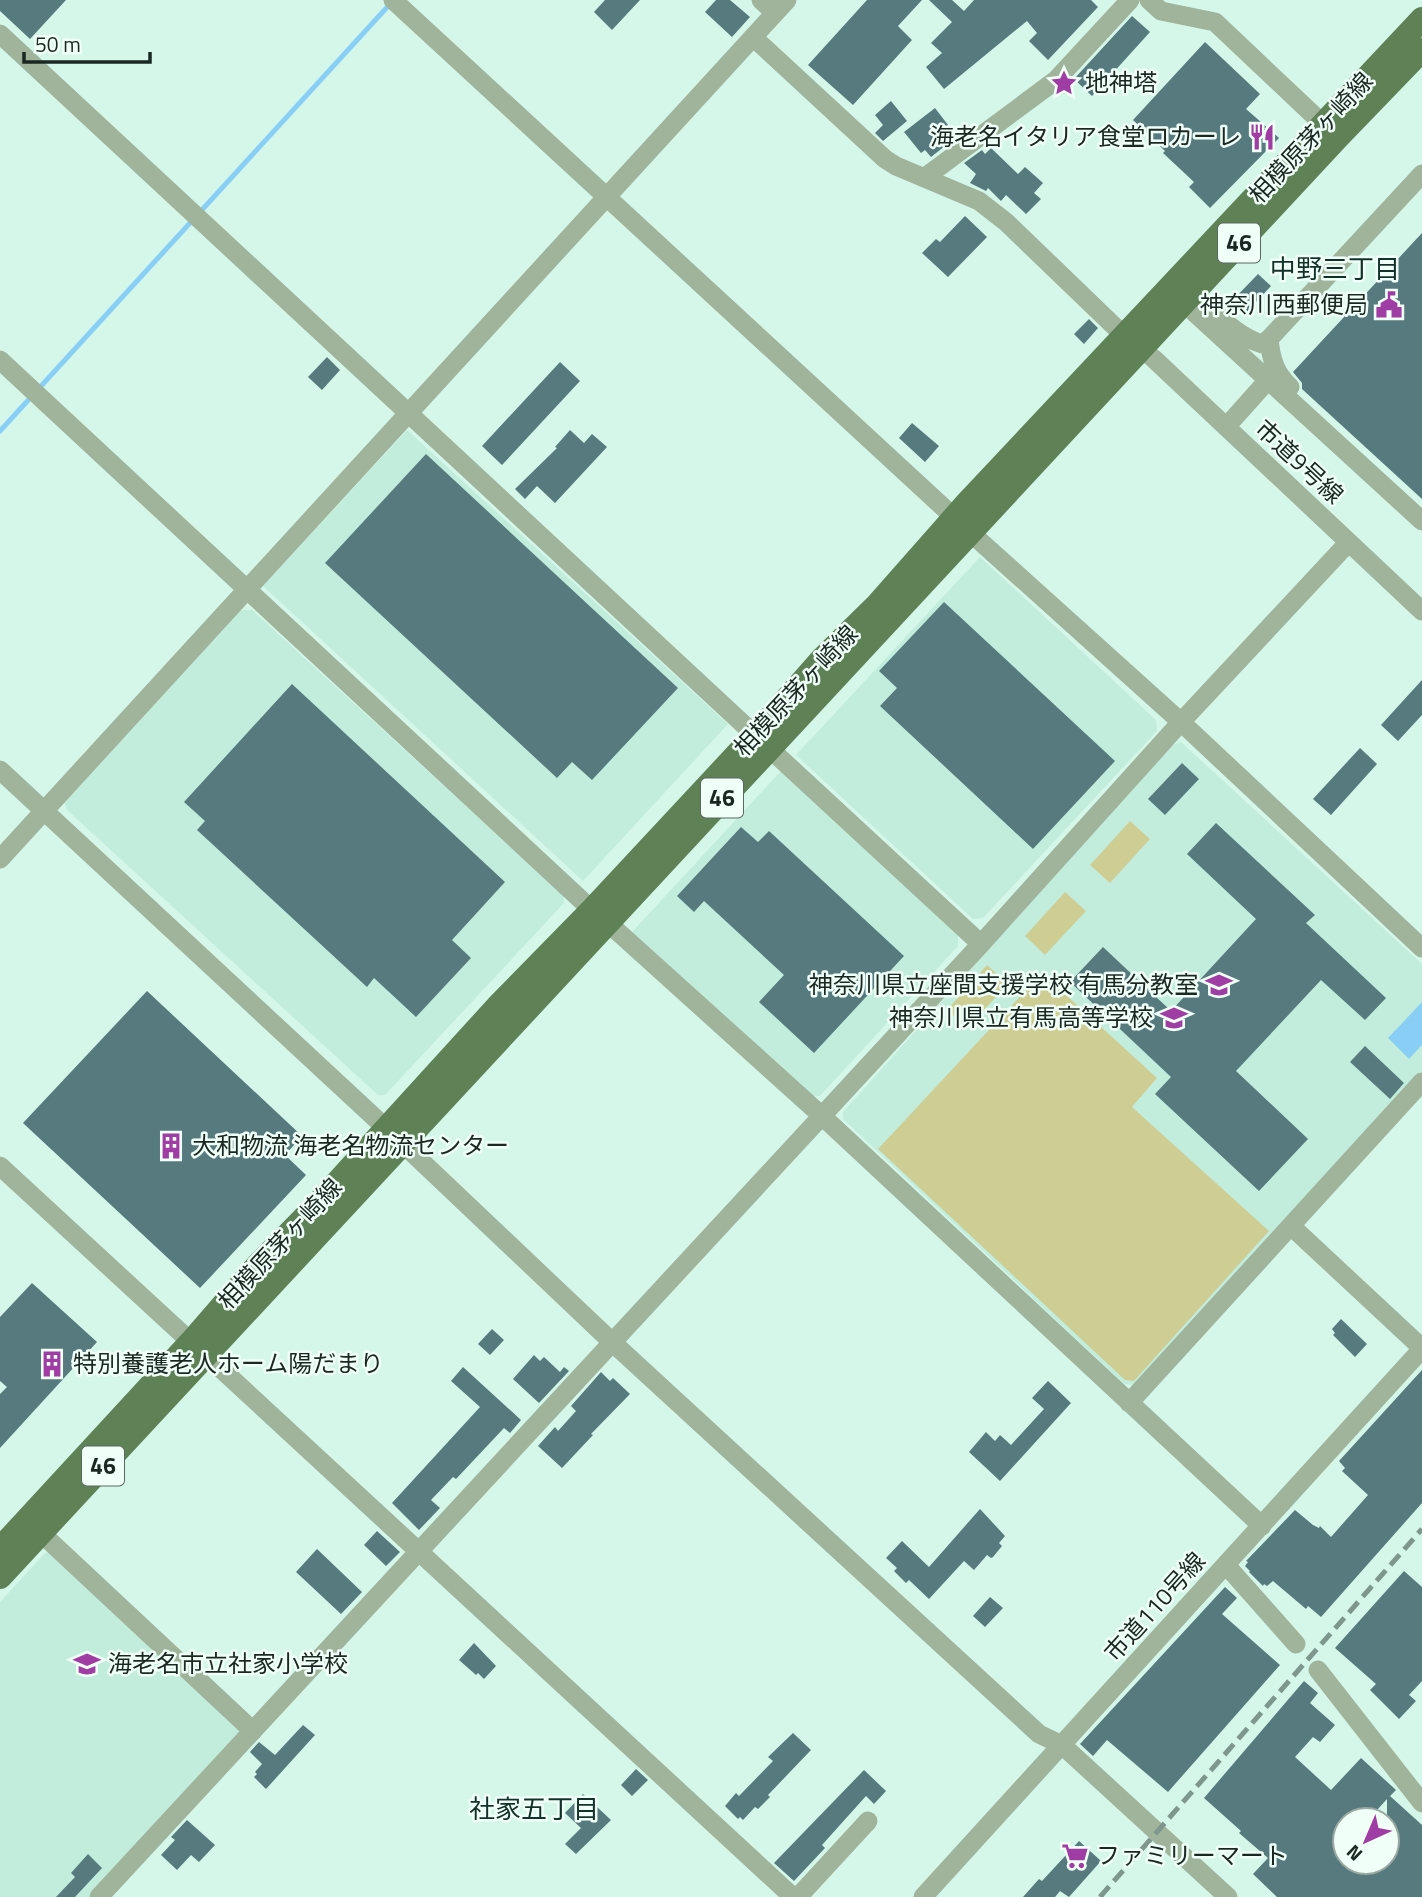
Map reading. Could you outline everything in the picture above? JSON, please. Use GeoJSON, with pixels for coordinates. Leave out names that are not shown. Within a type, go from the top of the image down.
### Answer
{"type":"FeatureCollection","features":[{"type":"Feature","properties":{"kind":"main road","name":"相模原茅ヶ崎線"},"geometry":{"type":"LineString","coordinates":[[0,1577],[41,1534],[199,1348],[257,1266],[394,1136],[497,1007],[599,916],[823,658],[963,525],[1134,342],[1324,125],[1422,19]]}},
{"type":"Feature","properties":{"kind":"main road","name":"相模原茅ヶ崎線"},"geometry":{"type":"LineString","coordinates":[[1134,342],[1189,298],[1422,50]]}},
{"type":"Feature","properties":{"kind":"main road","name":"相模原茅ヶ崎線"},"geometry":{"type":"LineString","coordinates":[[0,1549],[199,1348]]}},
{"type":"Feature","properties":{"kind":"street"},"geometry":{"type":"LineString","coordinates":[[924,178],[1056,80],[1130,0]]}},
{"type":"Feature","properties":{"kind":"street"},"geometry":{"type":"LineString","coordinates":[[1149,0],[1161,11],[1215,22],[1324,125]]}},
{"type":"Feature","properties":{"kind":"street"},"geometry":{"type":"LineString","coordinates":[[397,3],[963,525],[1181,722],[1422,948]]}},
{"type":"Feature","properties":{"kind":"street"},"geometry":{"type":"LineString","coordinates":[[0,859],[753,37],[774,4]]}},
{"type":"Feature","properties":{"kind":"street"},"geometry":{"type":"LineString","coordinates":[[0,34],[981,944]]}},
{"type":"Feature","properties":{"kind":"street","name":"市道9号線"},"geometry":{"type":"LineString","coordinates":[[753,37],[886,159],[896,166],[979,201],[1006,222],[1422,611]]}},
{"type":"Feature","properties":{"kind":"street"},"geometry":{"type":"LineString","coordinates":[[1189,298],[1238,333],[1262,344],[1422,173]]}},
{"type":"Feature","properties":{"kind":"street"},"geometry":{"type":"LineString","coordinates":[[1189,298],[1268,380],[1422,522]]}},
{"type":"Feature","properties":{"kind":"street"},"geometry":{"type":"LineString","coordinates":[[1269,339],[1276,371],[1381,469],[1405,506]]}},
{"type":"Feature","properties":{"kind":"street"},"geometry":{"type":"LineString","coordinates":[[0,360],[599,916],[822,1115],[1262,1526]]}},
{"type":"Feature","properties":{"kind":"street"},"geometry":{"type":"LineString","coordinates":[[1226,426],[1268,380]]}},
{"type":"Feature","properties":{"kind":"street"},"geometry":{"type":"LineString","coordinates":[[1295,391],[1314,422]]}},
{"type":"Feature","properties":{"kind":"street"},"geometry":{"type":"LineString","coordinates":[[99,1897],[981,944],[1181,722],[1348,543]]}},
{"type":"Feature","properties":{"kind":"street"},"geometry":{"type":"LineString","coordinates":[[0,769],[612,1342],[1039,1734],[1062,1745],[1228,1897]]}},
{"type":"Feature","properties":{"kind":"street"},"geometry":{"type":"LineString","coordinates":[[1129,1403],[1422,1082]]}},
{"type":"Feature","properties":{"kind":"street"},"geometry":{"type":"LineString","coordinates":[[0,1166],[796,1897],[869,1821]]}},
{"type":"Feature","properties":{"kind":"street"},"geometry":{"type":"LineString","coordinates":[[1292,1226],[1422,1348]]}},
{"type":"Feature","properties":{"kind":"street","name":"市道110号線"},"geometry":{"type":"LineString","coordinates":[[923,1897],[1422,1348]]}},
{"type":"Feature","properties":{"kind":"street"},"geometry":{"type":"LineString","coordinates":[[41,1534],[253,1731]]}},
{"type":"Feature","properties":{"kind":"street"},"geometry":{"type":"LineString","coordinates":[[1226,1565],[1296,1644]]}},
{"type":"Feature","properties":{"kind":"street"},"geometry":{"type":"LineString","coordinates":[[1318,1670],[1422,1803]]}},
{"type":"Feature","properties":{"kind":"shaded area"},"geometry":{"type":"Polygon","coordinates":[[[407,430],[728,724],[583,881],[263,586],[407,430]]]}},
{"type":"Feature","properties":{"kind":"shaded area"},"geometry":{"type":"Polygon","coordinates":[[[980,557],[1156,720],[1157,731],[983,918],[973,919],[796,755],[980,557]]]}},
{"type":"Feature","properties":{"kind":"shaded area"},"geometry":{"type":"Polygon","coordinates":[[[241,610],[252,610],[564,896],[564,903],[385,1095],[378,1095],[66,809],[65,802],[241,610]]]}},
{"type":"Feature","properties":{"kind":"shaded area","name":"神奈川県立有馬高等学校"},"geometry":{"type":"Polygon","coordinates":[[[1181,742],[1422,964],[1422,1073],[1137,1385],[1124,1384],[843,1119],[843,1112],[1172,745],[1181,742]]]}},
{"type":"Feature","properties":{"kind":"shaded area"},"geometry":{"type":"Polygon","coordinates":[[[781,771],[958,935],[958,946],[820,1096],[809,1096],[632,932],[781,771]]]}},
{"type":"Feature","properties":{"kind":"shaded area","name":"海老名市立社家小学校"},"geometry":{"type":"Polygon","coordinates":[[[52,1552],[241,1727],[241,1735],[91,1897],[0,1897],[0,1602],[45,1553],[52,1552]]]}},
{"type":"Feature","properties":{"kind":"green space"},"geometry":{"type":"Polygon","coordinates":[[[1130,821],[1150,839],[1110,883],[1090,865],[1130,821]]]}},
{"type":"Feature","properties":{"kind":"green space"},"geometry":{"type":"Polygon","coordinates":[[[1065,892],[1086,911],[1045,955],[1025,936],[1065,892]]]}},
{"type":"Feature","properties":{"kind":"green space"},"geometry":{"type":"Polygon","coordinates":[[[987,965],[1008,984],[967,1028],[947,1010],[987,965]]]}},
{"type":"Feature","properties":{"kind":"green space"},"geometry":{"type":"Polygon","coordinates":[[[1042,973],[1157,1078],[1132,1107],[1269,1231],[1134,1381],[1125,1380],[878,1149],[1042,973]]]}},
{"type":"Feature","properties":{"kind":"water"},"geometry":{"type":"Polygon","coordinates":[[[1422,1002],[1422,1045],[1409,1059],[1388,1038],[1422,1002]]]}},
{"type":"Feature","properties":{"kind":"building"},"geometry":{"type":"Polygon","coordinates":[[[0,0],[66,0],[30,39],[0,11],[0,0]]]}},
{"type":"Feature","properties":{"kind":"building"},"geometry":{"type":"Polygon","coordinates":[[[605,0],[640,0],[612,30],[594,12],[605,0]]]}},
{"type":"Feature","properties":{"kind":"building"},"geometry":{"type":"Polygon","coordinates":[[[716,0],[730,0],[750,17],[732,37],[705,12],[716,0]]]}},
{"type":"Feature","properties":{"kind":"building"},"geometry":{"type":"Polygon","coordinates":[[[867,0],[922,0],[898,26],[912,40],[853,105],[808,65],[867,0]]]}},
{"type":"Feature","properties":{"kind":"building"},"geometry":{"type":"Polygon","coordinates":[[[929,0],[952,0],[964,11],[974,0],[1091,0],[1098,7],[1048,60],[1029,41],[1037,33],[1027,21],[944,89],[926,67],[942,53],[931,43],[952,22],[929,0]]]}},
{"type":"Feature","properties":{"kind":"building"},"geometry":{"type":"Polygon","coordinates":[[[1132,16],[1150,32],[1092,96],[1074,79],[1132,16]]]}},
{"type":"Feature","properties":{"kind":"building"},"geometry":{"type":"Polygon","coordinates":[[[1205,42],[1260,94],[1246,109],[1279,138],[1210,208],[1189,187],[1194,182],[1133,120],[1205,42]]]}},
{"type":"Feature","properties":{"kind":"building"},"geometry":{"type":"Polygon","coordinates":[[[891,101],[907,121],[883,141],[875,133],[883,125],[875,115],[891,101]]]}},
{"type":"Feature","properties":{"kind":"building"},"geometry":{"type":"Polygon","coordinates":[[[935,108],[955,138],[931,157],[925,150],[921,153],[904,132],[935,108]]]}},
{"type":"Feature","properties":{"kind":"building"},"geometry":{"type":"Polygon","coordinates":[[[991,148],[1018,174],[1025,167],[1043,183],[1034,193],[1041,199],[1026,214],[1006,195],[1001,201],[988,188],[986,191],[970,183],[976,174],[964,163],[982,150],[985,154],[991,148]]]}},
{"type":"Feature","properties":{"kind":"building"},"geometry":{"type":"Polygon","coordinates":[[[965,216],[987,237],[948,277],[922,253],[936,239],[940,242],[965,216]]]}},
{"type":"Feature","properties":{"kind":"building","name":"神奈川西郵便局"},"geometry":{"type":"Polygon","coordinates":[[[1422,233],[1422,499],[1302,389],[1302,383],[1293,372],[1422,233]]]}},
{"type":"Feature","properties":{"kind":"building"},"geometry":{"type":"Polygon","coordinates":[[[1258,274],[1271,286],[1244,315],[1231,302],[1258,274]]]}},
{"type":"Feature","properties":{"kind":"building"},"geometry":{"type":"Polygon","coordinates":[[[1089,319],[1098,328],[1084,344],[1074,334],[1089,319]]]}},
{"type":"Feature","properties":{"kind":"building"},"geometry":{"type":"Polygon","coordinates":[[[327,357],[340,370],[322,390],[308,377],[327,357]]]}},
{"type":"Feature","properties":{"kind":"building"},"geometry":{"type":"Polygon","coordinates":[[[560,362],[580,381],[502,465],[482,446],[560,362]]]}},
{"type":"Feature","properties":{"kind":"building"},"geometry":{"type":"Polygon","coordinates":[[[912,423],[939,446],[925,462],[899,438],[912,423]]]}},
{"type":"Feature","properties":{"kind":"building"},"geometry":{"type":"Polygon","coordinates":[[[570,430],[584,443],[592,434],[607,447],[555,503],[537,486],[525,499],[515,489],[557,448],[555,447],[570,430]]]}},
{"type":"Feature","properties":{"kind":"building"},"geometry":{"type":"Polygon","coordinates":[[[426,454],[678,688],[592,780],[572,762],[557,778],[325,563],[426,454]]]}},
{"type":"Feature","properties":{"kind":"building"},"geometry":{"type":"Polygon","coordinates":[[[944,602],[1115,761],[1033,849],[880,706],[897,688],[879,671],[944,602]]]}},
{"type":"Feature","properties":{"kind":"building"},"geometry":{"type":"Polygon","coordinates":[[[1422,680],[1422,715],[1398,741],[1381,725],[1422,680]]]}},
{"type":"Feature","properties":{"kind":"building"},"geometry":{"type":"Polygon","coordinates":[[[292,684],[505,882],[452,940],[471,958],[416,1017],[374,978],[367,987],[197,830],[205,821],[184,802],[292,684]]]}},
{"type":"Feature","properties":{"kind":"building"},"geometry":{"type":"Polygon","coordinates":[[[1360,748],[1377,764],[1331,815],[1313,799],[1360,748]]]}},
{"type":"Feature","properties":{"kind":"building"},"geometry":{"type":"Polygon","coordinates":[[[1182,763],[1199,779],[1165,815],[1148,799],[1182,763]]]}},
{"type":"Feature","properties":{"kind":"building"},"geometry":{"type":"Polygon","coordinates":[[[1216,823],[1315,915],[1306,923],[1386,998],[1365,1020],[1321,980],[1236,1071],[1308,1139],[1259,1191],[1155,1094],[1171,1077],[1070,982],[1103,947],[1171,1011],[1256,919],[1187,854],[1216,823]]]}},
{"type":"Feature","properties":{"kind":"building"},"geometry":{"type":"Polygon","coordinates":[[[741,827],[758,842],[769,831],[904,956],[814,1053],[759,1002],[784,975],[704,901],[694,912],[677,896],[741,827]]]}},
{"type":"Feature","properties":{"kind":"building","name":"大和物流 海老名物流センター"},"geometry":{"type":"Polygon","coordinates":[[[147,991],[302,1136],[285,1155],[306,1175],[200,1288],[23,1123],[147,991]]]}},
{"type":"Feature","properties":{"kind":"building"},"geometry":{"type":"Polygon","coordinates":[[[1365,1046],[1404,1083],[1390,1099],[1350,1062],[1365,1046]]]}},
{"type":"Feature","properties":{"kind":"building","name":"特別養護老人ホーム陽だまり"},"geometry":{"type":"Polygon","coordinates":[[[32,1283],[97,1342],[0,1448],[0,1394],[7,1387],[0,1381],[0,1317],[32,1283]]]}},
{"type":"Feature","properties":{"kind":"building"},"geometry":{"type":"Polygon","coordinates":[[[1341,1319],[1367,1344],[1355,1357],[1333,1335],[1335,1333],[1332,1329],[1341,1319]]]}},
{"type":"Feature","properties":{"kind":"building"},"geometry":{"type":"Polygon","coordinates":[[[492,1329],[504,1340],[490,1355],[478,1344],[492,1329]]]}},
{"type":"Feature","properties":{"kind":"building"},"geometry":{"type":"Polygon","coordinates":[[[534,1355],[540,1361],[544,1357],[560,1372],[564,1367],[569,1371],[539,1403],[513,1379],[534,1355]]]}},
{"type":"Feature","properties":{"kind":"building"},"geometry":{"type":"Polygon","coordinates":[[[463,1367],[521,1420],[510,1433],[504,1428],[456,1479],[453,1477],[431,1500],[440,1508],[419,1530],[392,1503],[480,1407],[451,1381],[463,1367]]]}},
{"type":"Feature","properties":{"kind":"building"},"geometry":{"type":"Polygon","coordinates":[[[1422,1370],[1422,1503],[1321,1617],[1308,1606],[1306,1609],[1273,1581],[1263,1586],[1249,1572],[1245,1566],[1248,1562],[1246,1561],[1295,1510],[1313,1525],[1319,1528],[1320,1526],[1331,1537],[1368,1495],[1342,1471],[1345,1468],[1339,1461],[1422,1370]]]}},
{"type":"Feature","properties":{"kind":"building"},"geometry":{"type":"Polygon","coordinates":[[[601,1372],[610,1381],[613,1378],[630,1394],[562,1468],[538,1446],[555,1427],[558,1431],[576,1411],[571,1406],[601,1372]]]}},
{"type":"Feature","properties":{"kind":"building"},"geometry":{"type":"Polygon","coordinates":[[[1048,1381],[1071,1403],[1000,1481],[969,1452],[986,1432],[995,1441],[1000,1435],[1011,1445],[1044,1409],[1032,1398],[1048,1381]]]}},
{"type":"Feature","properties":{"kind":"building"},"geometry":{"type":"Polygon","coordinates":[[[980,1509],[1005,1536],[999,1543],[1002,1546],[993,1557],[987,1555],[974,1570],[964,1561],[929,1599],[909,1580],[906,1583],[894,1571],[897,1568],[886,1558],[902,1541],[929,1567],[980,1509]]]}},
{"type":"Feature","properties":{"kind":"building"},"geometry":{"type":"Polygon","coordinates":[[[377,1531],[400,1552],[386,1566],[364,1545],[377,1531]]]}},
{"type":"Feature","properties":{"kind":"building"},"geometry":{"type":"Polygon","coordinates":[[[317,1549],[362,1592],[341,1614],[296,1572],[317,1549]]]}},
{"type":"Feature","properties":{"kind":"building"},"geometry":{"type":"Polygon","coordinates":[[[1404,1571],[1422,1587],[1422,1681],[1409,1695],[1416,1701],[1399,1719],[1370,1690],[1376,1684],[1335,1648],[1404,1571]]]}},
{"type":"Feature","properties":{"kind":"building"},"geometry":{"type":"Polygon","coordinates":[[[1225,1587],[1237,1598],[1222,1614],[1280,1665],[1168,1792],[1107,1740],[1093,1756],[1080,1744],[1225,1587]]]}},
{"type":"Feature","properties":{"kind":"building"},"geometry":{"type":"Polygon","coordinates":[[[990,1597],[1003,1608],[985,1627],[973,1616],[990,1597]]]}},
{"type":"Feature","properties":{"kind":"building"},"geometry":{"type":"Polygon","coordinates":[[[474,1643],[496,1666],[484,1679],[459,1660],[474,1643]]]}},
{"type":"Feature","properties":{"kind":"building"},"geometry":{"type":"Polygon","coordinates":[[[1304,1681],[1318,1693],[1310,1703],[1335,1725],[1320,1742],[1313,1737],[1295,1757],[1331,1790],[1361,1758],[1396,1790],[1390,1796],[1422,1825],[1422,1897],[1277,1897],[1253,1874],[1268,1858],[1239,1833],[1241,1831],[1204,1798],[1304,1681]]]}},
{"type":"Feature","properties":{"kind":"building"},"geometry":{"type":"Polygon","coordinates":[[[303,1725],[315,1735],[266,1789],[254,1777],[262,1764],[250,1752],[259,1742],[275,1755],[303,1725]]]}},
{"type":"Feature","properties":{"kind":"building"},"geometry":{"type":"Polygon","coordinates":[[[793,1733],[811,1750],[758,1809],[755,1807],[743,1820],[740,1817],[738,1819],[725,1806],[736,1793],[739,1796],[773,1761],[768,1757],[793,1733]]]}},
{"type":"Feature","properties":{"kind":"building"},"geometry":{"type":"Polygon","coordinates":[[[636,1769],[648,1780],[632,1796],[621,1785],[636,1769]]]}},
{"type":"Feature","properties":{"kind":"building"},"geometry":{"type":"Polygon","coordinates":[[[864,1770],[886,1791],[874,1804],[866,1796],[822,1845],[825,1848],[794,1881],[774,1863],[864,1770]]]}},
{"type":"Feature","properties":{"kind":"building"},"geometry":{"type":"Polygon","coordinates":[[[583,1794],[611,1820],[576,1854],[565,1844],[581,1828],[565,1813],[583,1794]]]}},
{"type":"Feature","properties":{"kind":"building"},"geometry":{"type":"Polygon","coordinates":[[[187,1820],[215,1845],[199,1862],[191,1855],[177,1870],[161,1855],[175,1840],[171,1837],[187,1820]]]}},
{"type":"Feature","properties":{"kind":"building"},"geometry":{"type":"Polygon","coordinates":[[[1079,1841],[1101,1861],[1069,1897],[1060,1891],[1055,1897],[1023,1897],[1039,1879],[1042,1881],[1079,1841]]]}},
{"type":"Feature","properties":{"kind":"building"},"geometry":{"type":"Polygon","coordinates":[[[88,1854],[102,1868],[75,1897],[56,1897],[75,1877],[71,1873],[88,1854]]]}},
{"type":"Feature","properties":{"kind":"waterway"},"geometry":{"type":"LineString","coordinates":[[0,431],[390,4]]}},
{"type":"Feature","properties":{"kind":"railway"},"geometry":{"type":"LineString","coordinates":[[1100,1897],[1422,1529]]}},
{"type":"Feature","properties":{"kind":"place","name":"地神塔"},"geometry":{"type":"Point","coordinates":[1064,83]}},
{"type":"Feature","properties":{"kind":"place","name":"海老名イタリア食堂ロカーレ"},"geometry":{"type":"Point","coordinates":[1262,137]}},
{"type":"Feature","properties":{"kind":"place","name":"神奈川西郵便局"},"geometry":{"type":"Point","coordinates":[1389,305]}},
{"type":"Feature","properties":{"kind":"place","name":"神奈川県立座間支援学校 有馬分教室"},"geometry":{"type":"Point","coordinates":[1219,985]}},
{"type":"Feature","properties":{"kind":"place","name":"神奈川県立有馬高等学校"},"geometry":{"type":"Point","coordinates":[1174,1018]}},
{"type":"Feature","properties":{"kind":"place","name":"大和物流 海老名物流センター"},"geometry":{"type":"Point","coordinates":[171,1146]}},
{"type":"Feature","properties":{"kind":"place","name":"特別養護老人ホーム陽だまり"},"geometry":{"type":"Point","coordinates":[52,1364]}},
{"type":"Feature","properties":{"kind":"place","name":"海老名市立社家小学校"},"geometry":{"type":"Point","coordinates":[87,1664]}},
{"type":"Feature","properties":{"kind":"place","name":"ファミリーマート"},"geometry":{"type":"Point","coordinates":[1075,1856]}},
{"type":"Feature","properties":{"kind":"district","name":"中野三丁目"},"geometry":{"type":"Point","coordinates":[1335,269]}},
{"type":"Feature","properties":{"kind":"district","name":"社家五丁目"},"geometry":{"type":"Point","coordinates":[534,1809]}}]}
